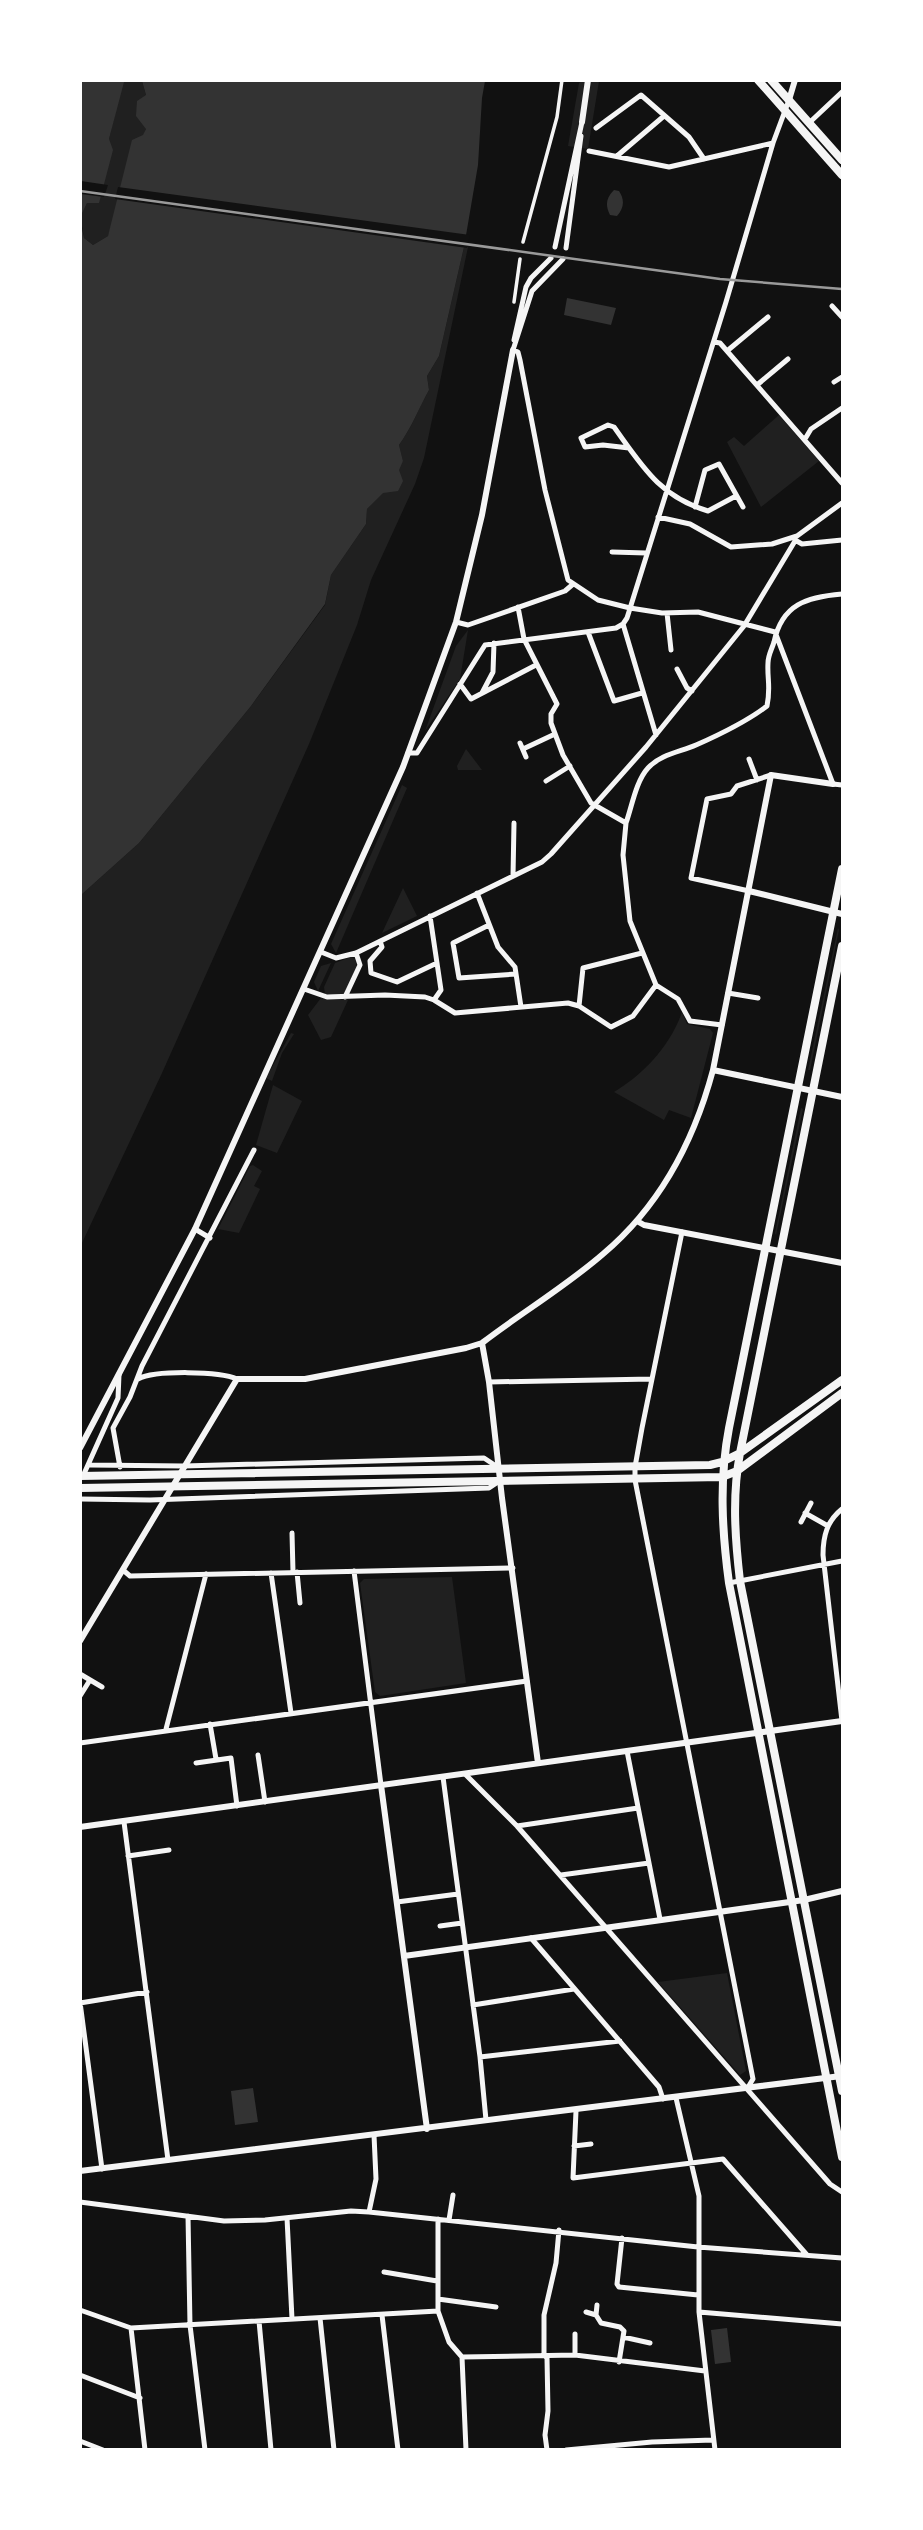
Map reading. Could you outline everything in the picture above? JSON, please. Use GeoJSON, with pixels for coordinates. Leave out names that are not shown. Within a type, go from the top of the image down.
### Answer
{"type":"FeatureCollection","features":[{"type":"Feature","properties":{"kind":"main road"},"geometry":{"type":"LineString","coordinates":[[758,80],[842,175]]}},
{"type":"Feature","properties":{"kind":"main road"},"geometry":{"type":"LineString","coordinates":[[771,80],[842,160]]}},
{"type":"Feature","properties":{"kind":"main road"},"geometry":{"type":"LineString","coordinates":[[842,869],[838,913],[799,1087],[722,1462],[722,1527],[729,1583],[842,2157]]}},
{"type":"Feature","properties":{"kind":"main road"},"geometry":{"type":"LineString","coordinates":[[842,946],[740,1453],[735,1520],[740,1581],[842,2091]]}},
{"type":"Feature","properties":{"kind":"main road"},"geometry":{"type":"LineString","coordinates":[[80,1478],[710,1465],[740,1453],[842,1380]]}},
{"type":"Feature","properties":{"kind":"main road"},"geometry":{"type":"LineString","coordinates":[[80,1488],[722,1477],[737,1471],[842,1393]]}},
{"type":"Feature","properties":{"kind":"street"},"geometry":{"type":"LineString","coordinates":[[523,242],[557,117],[562,80]]}},
{"type":"Feature","properties":{"kind":"street"},"geometry":{"type":"LineString","coordinates":[[566,248],[588,80]]}},
{"type":"Feature","properties":{"kind":"street"},"geometry":{"type":"LineString","coordinates":[[656,735],[623,624],[795,80]]}},
{"type":"Feature","properties":{"kind":"street"},"geometry":{"type":"LineString","coordinates":[[802,130],[842,92]]}},
{"type":"Feature","properties":{"kind":"street"},"geometry":{"type":"LineString","coordinates":[[596,128],[641,94],[690,137],[704,159]]}},
{"type":"Feature","properties":{"kind":"street"},"geometry":{"type":"LineString","coordinates":[[617,156],[664,116]]}},
{"type":"Feature","properties":{"kind":"street"},"geometry":{"type":"LineString","coordinates":[[555,247],[582,122]]}},
{"type":"Feature","properties":{"kind":"street"},"geometry":{"type":"LineString","coordinates":[[589,151],[669,167],[773,143]]}},
{"type":"Feature","properties":{"kind":"street"},"geometry":{"type":"LineString","coordinates":[[80,1448],[195,1228],[408,753],[456,622],[482,515],[515,328],[526,287],[551,258]]}},
{"type":"Feature","properties":{"kind":"street"},"geometry":{"type":"LineString","coordinates":[[514,302],[520,259]]}},
{"type":"Feature","properties":{"kind":"street"},"geometry":{"type":"LineString","coordinates":[[513,350],[532,290],[563,260]]}},
{"type":"Feature","properties":{"kind":"street"},"geometry":{"type":"LineString","coordinates":[[832,306],[842,317]]}},
{"type":"Feature","properties":{"kind":"street"},"geometry":{"type":"LineString","coordinates":[[727,351],[768,317]]}},
{"type":"Feature","properties":{"kind":"street"},"geometry":{"type":"LineString","coordinates":[[714,342],[720,343],[842,483]]}},
{"type":"Feature","properties":{"kind":"street"},"geometry":{"type":"LineString","coordinates":[[513,350],[518,352],[545,490],[568,580],[572,585],[598,600],[630,608],[667,613],[698,612],[775,632]]}},
{"type":"Feature","properties":{"kind":"street"},"geometry":{"type":"LineString","coordinates":[[757,384],[788,359]]}},
{"type":"Feature","properties":{"kind":"street"},"geometry":{"type":"LineString","coordinates":[[834,382],[842,377]]}},
{"type":"Feature","properties":{"kind":"street"},"geometry":{"type":"LineString","coordinates":[[805,439],[811,429],[842,408]]}},
{"type":"Feature","properties":{"kind":"street"},"geometry":{"type":"LineString","coordinates":[[629,448],[603,445],[585,447],[581,438],[608,425],[614,427],[666,491],[695,507],[708,511],[736,496]]}},
{"type":"Feature","properties":{"kind":"street"},"geometry":{"type":"LineString","coordinates":[[695,507],[705,470],[719,464],[743,507]]}},
{"type":"Feature","properties":{"kind":"street"},"geometry":{"type":"LineString","coordinates":[[320,952],[335,958],[356,953],[542,862],[656,735],[744,626],[796,539],[842,503]]}},
{"type":"Feature","properties":{"kind":"street"},"geometry":{"type":"LineString","coordinates":[[658,517],[690,524],[731,547],[796,539]]}},
{"type":"Feature","properties":{"kind":"street"},"geometry":{"type":"LineString","coordinates":[[796,539],[802,544],[842,540]]}},
{"type":"Feature","properties":{"kind":"street"},"geometry":{"type":"LineString","coordinates":[[612,551],[646,553]]}},
{"type":"Feature","properties":{"kind":"street"},"geometry":{"type":"LineString","coordinates":[[456,622],[468,625],[565,592],[572,585]]}},
{"type":"Feature","properties":{"kind":"street"},"geometry":{"type":"LineString","coordinates":[[722,1025],[690,1021],[678,999],[656,985],[630,921],[623,855],[626,823],[647,769],[657,761],[752,718],[767,706],[771,690],[768,664],[775,632],[788,611],[799,603],[842,594]]}},
{"type":"Feature","properties":{"kind":"street"},"geometry":{"type":"LineString","coordinates":[[518,607],[524,639],[556,704],[551,714],[551,723],[570,766],[594,806],[626,823]]}},
{"type":"Feature","properties":{"kind":"street"},"geometry":{"type":"LineString","coordinates":[[667,613],[671,650]]}},
{"type":"Feature","properties":{"kind":"street"},"geometry":{"type":"LineString","coordinates":[[408,753],[417,753],[485,645],[588,632],[623,624]]}},
{"type":"Feature","properties":{"kind":"street"},"geometry":{"type":"LineString","coordinates":[[588,632],[614,701],[642,693]]}},
{"type":"Feature","properties":{"kind":"street"},"geometry":{"type":"LineString","coordinates":[[775,632],[833,784]]}},
{"type":"Feature","properties":{"kind":"street"},"geometry":{"type":"LineString","coordinates":[[482,693],[493,672],[494,643]]}},
{"type":"Feature","properties":{"kind":"street"},"geometry":{"type":"LineString","coordinates":[[460,684],[471,699],[536,665]]}},
{"type":"Feature","properties":{"kind":"street"},"geometry":{"type":"LineString","coordinates":[[677,669],[687,688],[692,691]]}},
{"type":"Feature","properties":{"kind":"street"},"geometry":{"type":"LineString","coordinates":[[523,749],[555,734]]}},
{"type":"Feature","properties":{"kind":"street"},"geometry":{"type":"LineString","coordinates":[[520,743],[526,757]]}},
{"type":"Feature","properties":{"kind":"street"},"geometry":{"type":"LineString","coordinates":[[749,759],[757,780]]}},
{"type":"Feature","properties":{"kind":"street"},"geometry":{"type":"LineString","coordinates":[[546,781],[570,766]]}},
{"type":"Feature","properties":{"kind":"street"},"geometry":{"type":"LineString","coordinates":[[138,1379],[145,1375],[225,1374],[237,1379],[304,1379],[482,1343],[592,1263],[637,1221],[665,1183],[689,1142],[703,1108],[729,993],[771,775]]}},
{"type":"Feature","properties":{"kind":"street"},"geometry":{"type":"LineString","coordinates":[[838,913],[691,878],[707,799],[731,794],[737,786],[771,775],[842,785]]}},
{"type":"Feature","properties":{"kind":"street"},"geometry":{"type":"LineString","coordinates":[[513,876],[514,823]]}},
{"type":"Feature","properties":{"kind":"street"},"geometry":{"type":"LineString","coordinates":[[477,893],[498,947],[510,959],[516,974],[521,1007]]}},
{"type":"Feature","properties":{"kind":"street"},"geometry":{"type":"LineString","coordinates":[[430,916],[441,990],[434,1000]]}},
{"type":"Feature","properties":{"kind":"street"},"geometry":{"type":"LineString","coordinates":[[489,925],[453,943],[458,978],[516,974]]}},
{"type":"Feature","properties":{"kind":"street"},"geometry":{"type":"LineString","coordinates":[[380,941],[382,947],[370,961],[371,973],[397,982],[437,963]]}},
{"type":"Feature","properties":{"kind":"street"},"geometry":{"type":"LineString","coordinates":[[345,997],[360,965],[356,953]]}},
{"type":"Feature","properties":{"kind":"street"},"geometry":{"type":"LineString","coordinates":[[579,1006],[583,968],[642,953]]}},
{"type":"Feature","properties":{"kind":"street"},"geometry":{"type":"LineString","coordinates":[[304,989],[327,997],[385,995],[434,1000],[455,1013],[556,1003],[579,1006],[611,1027],[633,1017],[656,985]]}},
{"type":"Feature","properties":{"kind":"street"},"geometry":{"type":"LineString","coordinates":[[729,993],[758,998]]}},
{"type":"Feature","properties":{"kind":"street"},"geometry":{"type":"LineString","coordinates":[[713,1070],[842,1097]]}},
{"type":"Feature","properties":{"kind":"street"},"geometry":{"type":"LineString","coordinates":[[120,1467],[113,1428],[142,1366],[254,1150]]}},
{"type":"Feature","properties":{"kind":"street"},"geometry":{"type":"LineString","coordinates":[[637,1221],[842,1263]]}},
{"type":"Feature","properties":{"kind":"street"},"geometry":{"type":"LineString","coordinates":[[195,1228],[210,1238]]}},
{"type":"Feature","properties":{"kind":"street"},"geometry":{"type":"LineString","coordinates":[[682,1232],[635,1466],[635,1480],[753,2079],[747,2089]]}},
{"type":"Feature","properties":{"kind":"street"},"geometry":{"type":"LineString","coordinates":[[482,1343],[538,1763]]}},
{"type":"Feature","properties":{"kind":"street"},"geometry":{"type":"LineString","coordinates":[[80,1478],[90,1465],[118,1398],[119,1375]]}},
{"type":"Feature","properties":{"kind":"street"},"geometry":{"type":"LineString","coordinates":[[80,1640],[237,1379]]}},
{"type":"Feature","properties":{"kind":"street"},"geometry":{"type":"LineString","coordinates":[[489,1382],[652,1379]]}},
{"type":"Feature","properties":{"kind":"street"},"geometry":{"type":"LineString","coordinates":[[90,1465],[184,1466],[484,1458],[499,1468]]}},
{"type":"Feature","properties":{"kind":"street"},"geometry":{"type":"LineString","coordinates":[[80,1499],[164,1499],[489,1488],[500,1481]]}},
{"type":"Feature","properties":{"kind":"street"},"geometry":{"type":"LineString","coordinates":[[801,1522],[811,1503]]}},
{"type":"Feature","properties":{"kind":"street"},"geometry":{"type":"LineString","coordinates":[[80,1827],[842,1721],[824,1564],[824,1538],[828,1527],[842,1510]]}},
{"type":"Feature","properties":{"kind":"street"},"geometry":{"type":"LineString","coordinates":[[805,1513],[828,1527]]}},
{"type":"Feature","properties":{"kind":"street"},"geometry":{"type":"LineString","coordinates":[[292,1533],[300,1603]]}},
{"type":"Feature","properties":{"kind":"street"},"geometry":{"type":"LineString","coordinates":[[729,1583],[842,1561]]}},
{"type":"Feature","properties":{"kind":"street"},"geometry":{"type":"LineString","coordinates":[[123,1570],[130,1576],[513,1568]]}},
{"type":"Feature","properties":{"kind":"street"},"geometry":{"type":"LineString","coordinates":[[354,1571],[427,2129]]}},
{"type":"Feature","properties":{"kind":"street"},"geometry":{"type":"LineString","coordinates":[[271,1573],[291,1713]]}},
{"type":"Feature","properties":{"kind":"street"},"geometry":{"type":"LineString","coordinates":[[166,1729],[206,1574]]}},
{"type":"Feature","properties":{"kind":"street"},"geometry":{"type":"LineString","coordinates":[[834,1641],[842,1639]]}},
{"type":"Feature","properties":{"kind":"street"},"geometry":{"type":"LineString","coordinates":[[80,1674],[102,1687]]}},
{"type":"Feature","properties":{"kind":"street"},"geometry":{"type":"LineString","coordinates":[[80,1696],[90,1680]]}},
{"type":"Feature","properties":{"kind":"street"},"geometry":{"type":"LineString","coordinates":[[80,1743],[527,1681]]}},
{"type":"Feature","properties":{"kind":"street"},"geometry":{"type":"LineString","coordinates":[[210,1724],[216,1759]]}},
{"type":"Feature","properties":{"kind":"street"},"geometry":{"type":"LineString","coordinates":[[627,1751],[660,1919]]}},
{"type":"Feature","properties":{"kind":"street"},"geometry":{"type":"LineString","coordinates":[[258,1755],[265,1802]]}},
{"type":"Feature","properties":{"kind":"street"},"geometry":{"type":"LineString","coordinates":[[196,1763],[231,1758],[237,1806]]}},
{"type":"Feature","properties":{"kind":"street"},"geometry":{"type":"LineString","coordinates":[[465,1774],[561,1875],[830,2185],[842,2192]]}},
{"type":"Feature","properties":{"kind":"street"},"geometry":{"type":"LineString","coordinates":[[443,1777],[486,2120]]}},
{"type":"Feature","properties":{"kind":"street"},"geometry":{"type":"LineString","coordinates":[[517,1826],[638,1808]]}},
{"type":"Feature","properties":{"kind":"street"},"geometry":{"type":"LineString","coordinates":[[124,1822],[168,2160]]}},
{"type":"Feature","properties":{"kind":"street"},"geometry":{"type":"LineString","coordinates":[[128,1856],[169,1850]]}},
{"type":"Feature","properties":{"kind":"street"},"geometry":{"type":"LineString","coordinates":[[561,1875],[649,1863]]}},
{"type":"Feature","properties":{"kind":"street"},"geometry":{"type":"LineString","coordinates":[[404,1956],[804,1900],[842,1891]]}},
{"type":"Feature","properties":{"kind":"street"},"geometry":{"type":"LineString","coordinates":[[397,1902],[458,1894]]}},
{"type":"Feature","properties":{"kind":"street"},"geometry":{"type":"LineString","coordinates":[[440,1926],[462,1923]]}},
{"type":"Feature","properties":{"kind":"street"},"geometry":{"type":"LineString","coordinates":[[531,1938],[659,2087],[663,2099]]}},
{"type":"Feature","properties":{"kind":"street"},"geometry":{"type":"LineString","coordinates":[[473,2005],[574,1989]]}},
{"type":"Feature","properties":{"kind":"street"},"geometry":{"type":"LineString","coordinates":[[102,2169],[81,2003],[147,1992]]}},
{"type":"Feature","properties":{"kind":"street"},"geometry":{"type":"LineString","coordinates":[[480,2057],[620,2040]]}},
{"type":"Feature","properties":{"kind":"street"},"geometry":{"type":"LineString","coordinates":[[80,2171],[841,2076]]}},
{"type":"Feature","properties":{"kind":"street"},"geometry":{"type":"LineString","coordinates":[[676,2098],[699,2196],[699,2312],[715,2449]]}},
{"type":"Feature","properties":{"kind":"street"},"geometry":{"type":"LineString","coordinates":[[576,2111],[573,2178],[723,2159],[807,2255]]}},
{"type":"Feature","properties":{"kind":"street"},"geometry":{"type":"LineString","coordinates":[[369,2212],[376,2179],[374,2135]]}},
{"type":"Feature","properties":{"kind":"street"},"geometry":{"type":"LineString","coordinates":[[574,2146],[591,2144]]}},
{"type":"Feature","properties":{"kind":"street"},"geometry":{"type":"LineString","coordinates":[[449,2220],[453,2195]]}},
{"type":"Feature","properties":{"kind":"street"},"geometry":{"type":"LineString","coordinates":[[80,2202],[224,2221],[351,2211],[369,2212],[559,2230],[698,2247],[842,2258]]}},
{"type":"Feature","properties":{"kind":"street"},"geometry":{"type":"LineString","coordinates":[[188,2216],[190,2325],[205,2449]]}},
{"type":"Feature","properties":{"kind":"street"},"geometry":{"type":"LineString","coordinates":[[287,2218],[292,2319]]}},
{"type":"Feature","properties":{"kind":"street"},"geometry":{"type":"LineString","coordinates":[[438,2219],[438,2311],[449,2342],[461,2357],[466,2449]]}},
{"type":"Feature","properties":{"kind":"street"},"geometry":{"type":"LineString","coordinates":[[547,2449],[544,2315],[556,2263],[559,2230]]}},
{"type":"Feature","properties":{"kind":"street"},"geometry":{"type":"LineString","coordinates":[[622,2238],[617,2284],[620,2287],[698,2295]]}},
{"type":"Feature","properties":{"kind":"street"},"geometry":{"type":"LineString","coordinates":[[384,2272],[437,2281]]}},
{"type":"Feature","properties":{"kind":"street"},"geometry":{"type":"LineString","coordinates":[[438,2299],[496,2306]]}},
{"type":"Feature","properties":{"kind":"street"},"geometry":{"type":"LineString","coordinates":[[597,2305],[596,2315],[601,2323],[620,2327],[624,2331],[619,2362]]}},
{"type":"Feature","properties":{"kind":"street"},"geometry":{"type":"LineString","coordinates":[[80,2310],[131,2328],[438,2311]]}},
{"type":"Feature","properties":{"kind":"street"},"geometry":{"type":"LineString","coordinates":[[586,2312],[596,2315]]}},
{"type":"Feature","properties":{"kind":"street"},"geometry":{"type":"LineString","coordinates":[[699,2312],[842,2325]]}},
{"type":"Feature","properties":{"kind":"street"},"geometry":{"type":"LineString","coordinates":[[382,2315],[398,2449]]}},
{"type":"Feature","properties":{"kind":"street"},"geometry":{"type":"LineString","coordinates":[[320,2318],[334,2449]]}},
{"type":"Feature","properties":{"kind":"street"},"geometry":{"type":"LineString","coordinates":[[258,2320],[271,2449]]}},
{"type":"Feature","properties":{"kind":"street"},"geometry":{"type":"LineString","coordinates":[[131,2328],[145,2449]]}},
{"type":"Feature","properties":{"kind":"street"},"geometry":{"type":"LineString","coordinates":[[575,2334],[575,2355]]}},
{"type":"Feature","properties":{"kind":"street"},"geometry":{"type":"LineString","coordinates":[[623,2337],[650,2343]]}},
{"type":"Feature","properties":{"kind":"street"},"geometry":{"type":"LineString","coordinates":[[461,2357],[575,2355],[705,2371]]}},
{"type":"Feature","properties":{"kind":"street"},"geometry":{"type":"LineString","coordinates":[[80,2375],[140,2398]]}},
{"type":"Feature","properties":{"kind":"street"},"geometry":{"type":"LineString","coordinates":[[566,2449],[713,2440]]}},
{"type":"Feature","properties":{"kind":"street"},"geometry":{"type":"LineString","coordinates":[[80,2441],[90,2447],[103,2449]]}},
{"type":"Feature","properties":{"kind":"street"},"geometry":{"type":"LineString","coordinates":[[652,2442],[653,2449]]}},
{"type":"Feature","properties":{"kind":"shaded area"},"geometry":{"type":"Polygon","coordinates":[[[81,81],[124,82],[109,139],[113,150],[99,203],[87,203],[81,215],[81,81]]]}},
{"type":"Feature","properties":{"kind":"shaded area"},"geometry":{"type":"Polygon","coordinates":[[[123,81],[142,81],[146,95],[146,129],[108,236],[93,245],[84,238],[80,215],[87,203],[109,139],[123,81]]]}},
{"type":"Feature","properties":{"kind":"shaded area"},"geometry":{"type":"Polygon","coordinates":[[[142,81],[485,81],[478,165],[464,247],[439,356],[427,376],[429,390],[399,445],[403,461],[399,470],[403,481],[398,491],[383,493],[367,509],[366,524],[331,575],[325,604],[251,706],[139,843],[81,895],[80,219],[84,238],[93,245],[108,236],[132,140],[143,135],[146,129],[136,116],[137,101],[146,95],[142,81]]]}},
{"type":"Feature","properties":{"kind":"shaded area"},"geometry":{"type":"Polygon","coordinates":[[[599,81],[588,149],[568,146],[579,83],[599,81]]]}},
{"type":"Feature","properties":{"kind":"shaded area"},"geometry":{"type":"Polygon","coordinates":[[[614,190],[619,191],[623,201],[617,216],[610,215],[607,205],[614,190]]]}},
{"type":"Feature","properties":{"kind":"shaded area"},"geometry":{"type":"Polygon","coordinates":[[[464,247],[468,247],[424,458],[415,484],[371,580],[357,625],[309,744],[162,1073],[81,1245],[81,895],[139,843],[251,706],[325,605],[331,575],[366,524],[367,509],[383,492],[403,461],[399,445],[429,390],[427,376],[439,356],[464,247]]]}},
{"type":"Feature","properties":{"kind":"shaded area"},"geometry":{"type":"Polygon","coordinates":[[[567,298],[616,308],[611,325],[564,315],[567,298]]]}},
{"type":"Feature","properties":{"kind":"shaded area"},"geometry":{"type":"Polygon","coordinates":[[[779,415],[819,461],[761,507],[727,442],[734,437],[744,446],[779,415]]]}},
{"type":"Feature","properties":{"kind":"shaded area"},"geometry":{"type":"Polygon","coordinates":[[[468,630],[460,679],[425,731],[456,646],[468,630]]]}},
{"type":"Feature","properties":{"kind":"shaded area"},"geometry":{"type":"Polygon","coordinates":[[[466,749],[482,770],[458,770],[457,766],[466,749]]]}},
{"type":"Feature","properties":{"kind":"shaded area"},"geometry":{"type":"Polygon","coordinates":[[[402,785],[407,788],[336,953],[331,944],[402,785]]]}},
{"type":"Feature","properties":{"kind":"shaded area"},"geometry":{"type":"Polygon","coordinates":[[[403,888],[417,916],[382,933],[403,888]]]}},
{"type":"Feature","properties":{"kind":"shaded area"},"geometry":{"type":"Polygon","coordinates":[[[838,928],[810,1070],[808,1070],[838,928]]]}},
{"type":"Feature","properties":{"kind":"shaded area"},"geometry":{"type":"Polygon","coordinates":[[[351,957],[355,959],[357,967],[345,993],[342,996],[325,994],[324,987],[335,963],[351,957]]]}},
{"type":"Feature","properties":{"kind":"shaded area"},"geometry":{"type":"Polygon","coordinates":[[[331,963],[318,991],[314,982],[321,966],[331,963]]]}},
{"type":"Feature","properties":{"kind":"shaded area"},"geometry":{"type":"Polygon","coordinates":[[[321,998],[348,1000],[331,1037],[321,1040],[308,1015],[321,998]]]}},
{"type":"Feature","properties":{"kind":"shaded area"},"geometry":{"type":"Polygon","coordinates":[[[682,1012],[687,1024],[710,1029],[713,1033],[691,1118],[669,1110],[664,1120],[614,1092],[655,1058],[671,1036],[682,1012]]]}},
{"type":"Feature","properties":{"kind":"shaded area"},"geometry":{"type":"Polygon","coordinates":[[[291,1033],[294,1034],[282,1053],[272,1081],[266,1078],[291,1033]]]}},
{"type":"Feature","properties":{"kind":"shaded area"},"geometry":{"type":"Polygon","coordinates":[[[273,1085],[302,1101],[277,1153],[256,1145],[273,1085]]]}},
{"type":"Feature","properties":{"kind":"shaded area"},"geometry":{"type":"Polygon","coordinates":[[[801,1108],[803,1109],[776,1235],[775,1233],[801,1108]]]}},
{"type":"Feature","properties":{"kind":"shaded area"},"geometry":{"type":"Polygon","coordinates":[[[250,1166],[262,1171],[254,1186],[260,1189],[239,1233],[218,1229],[250,1166]]]}},
{"type":"Feature","properties":{"kind":"shaded area"},"geometry":{"type":"Polygon","coordinates":[[[452,1577],[466,1683],[380,1696],[375,1692],[360,1583],[364,1579],[452,1577]]]}},
{"type":"Feature","properties":{"kind":"shaded area"},"geometry":{"type":"Polygon","coordinates":[[[727,1973],[746,2071],[740,2075],[658,1982],[727,1973]]]}},
{"type":"Feature","properties":{"kind":"shaded area"},"geometry":{"type":"Polygon","coordinates":[[[253,2088],[258,2122],[235,2125],[231,2091],[253,2088]]]}},
{"type":"Feature","properties":{"kind":"shaded area"},"geometry":{"type":"Polygon","coordinates":[[[727,2328],[731,2362],[715,2364],[711,2330],[727,2328]]]}},
{"type":"Feature","properties":{"kind":"pier"},"geometry":{"type":"Polygon","coordinates":[[[81,181],[108,185],[104,197],[81,194],[81,181]]]}},
{"type":"Feature","properties":{"kind":"pier"},"geometry":{"type":"Polygon","coordinates":[[[118,187],[470,235],[467,248],[115,199],[118,187]]]}},
{"type":"Feature","properties":{"kind":"railway"},"geometry":{"type":"LineString","coordinates":[[80,191],[720,279],[842,289]]}}]}
